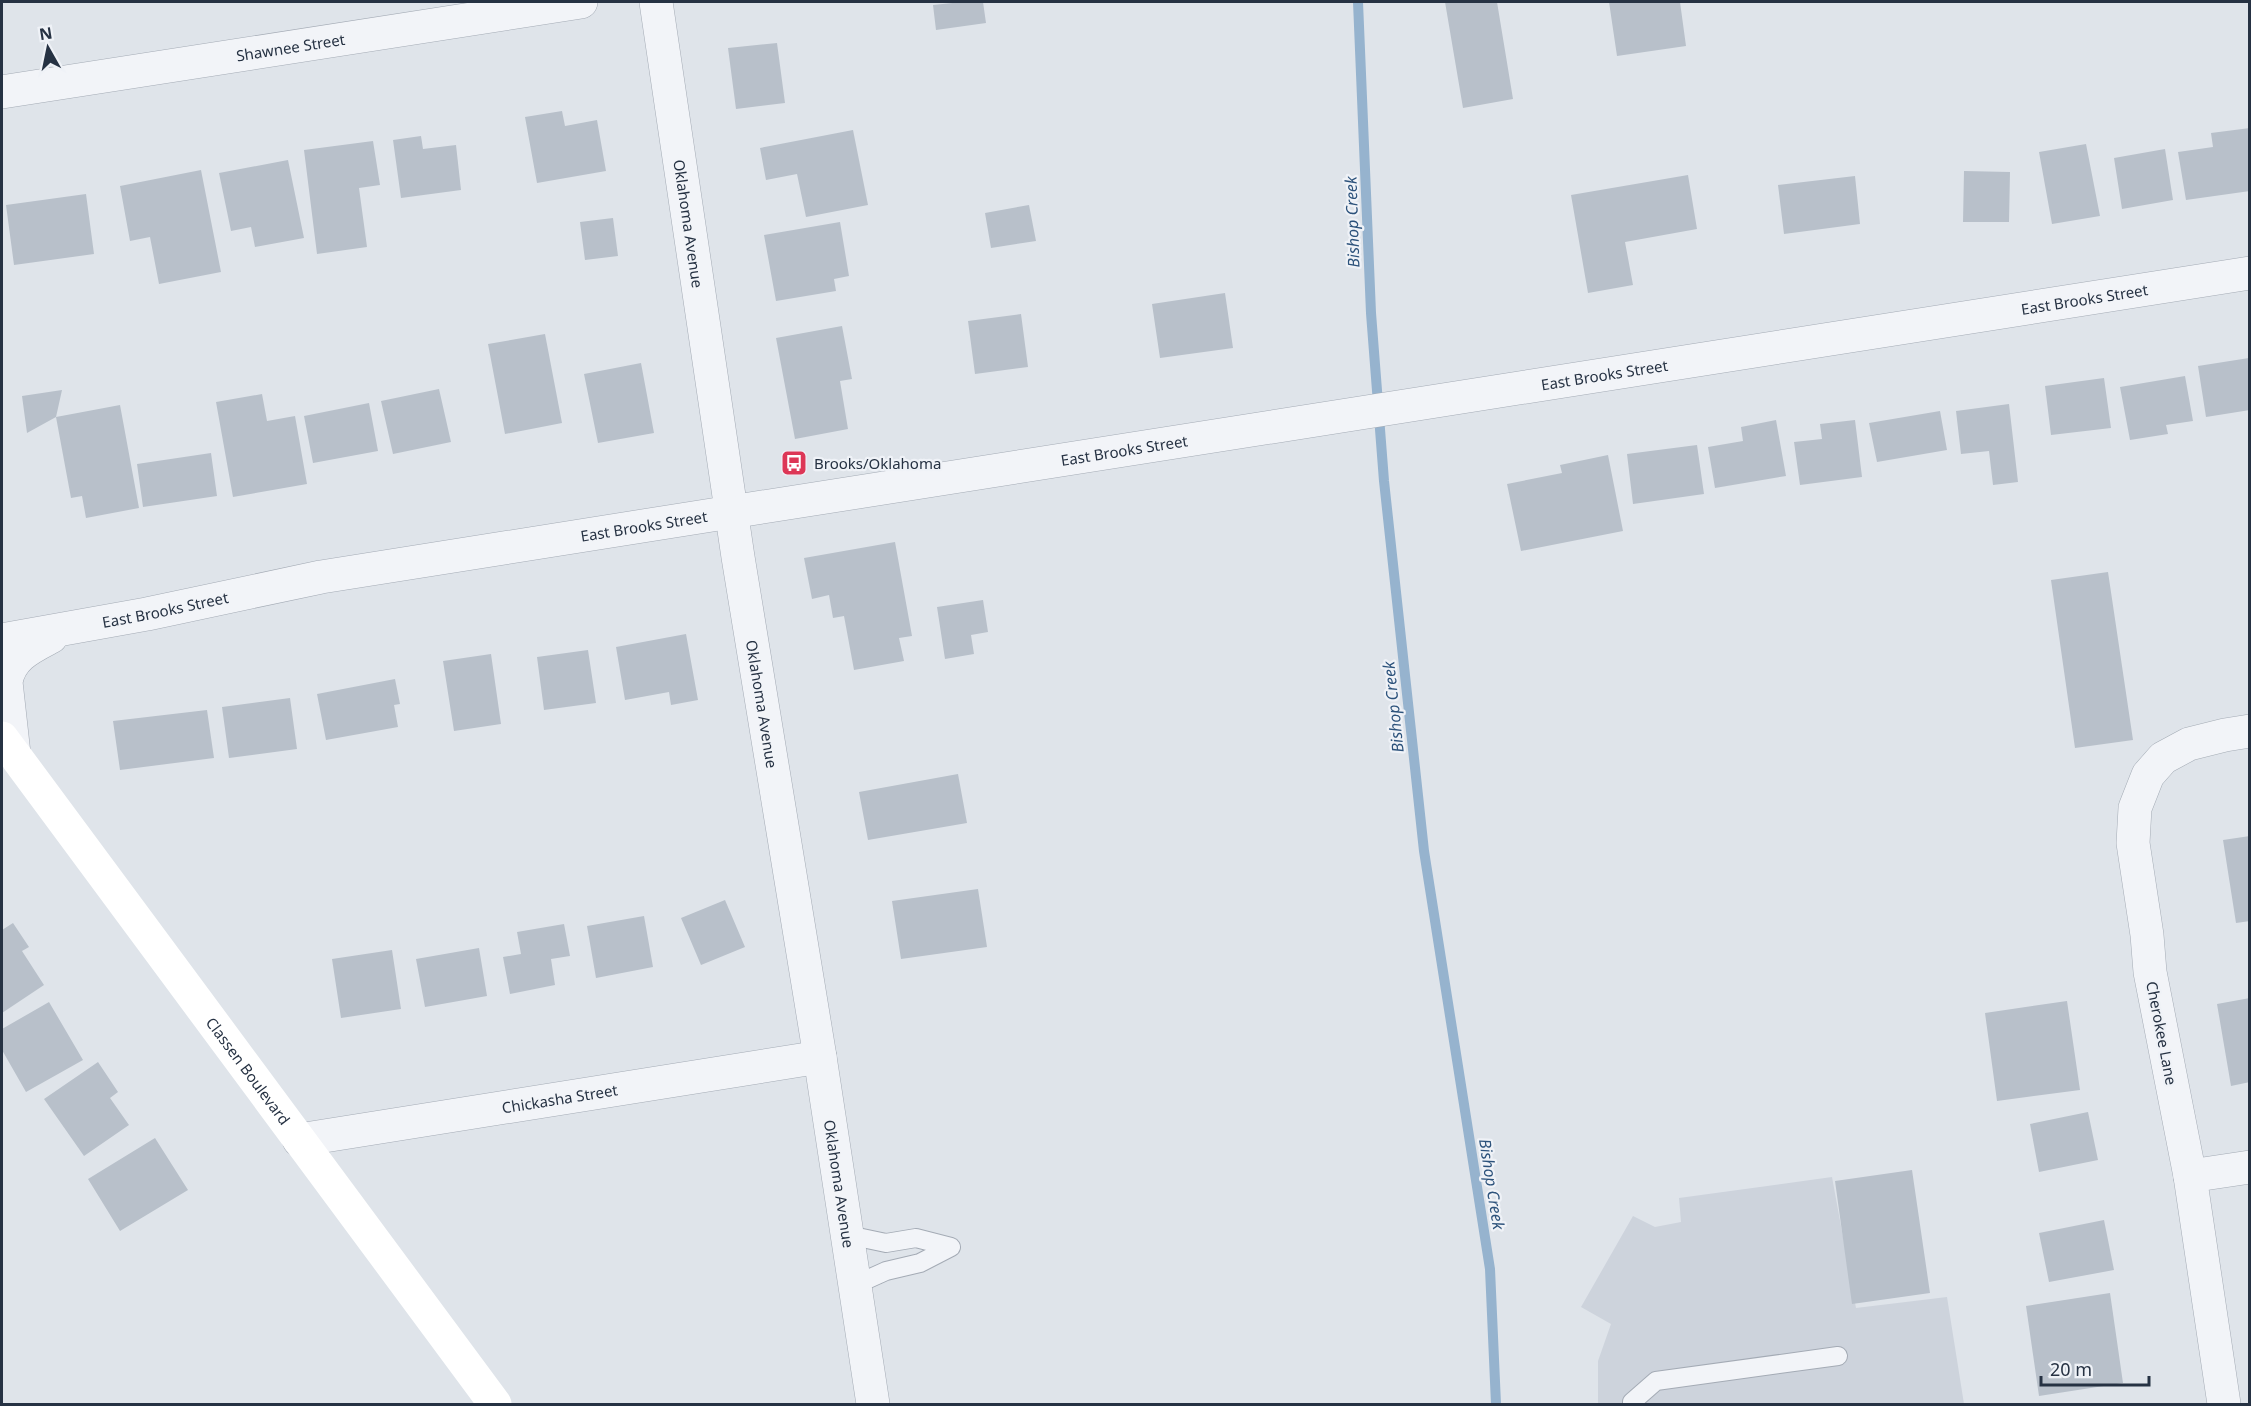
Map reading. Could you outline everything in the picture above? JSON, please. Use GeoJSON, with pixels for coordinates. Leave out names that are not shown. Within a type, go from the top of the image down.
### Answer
{"type":"FeatureCollection","features":[{"type":"Feature","properties":{"kind":"main road","name":"Classen Boulevard"},"geometry":{"type":"LineString","coordinates":[[8,746],[495,1404]]}},
{"type":"Feature","properties":{"kind":"street","name":"Shawnee Street"},"geometry":{"type":"LineString","coordinates":[[2,92],[581,2]]}},
{"type":"Feature","properties":{"kind":"street","name":"Oklahoma Avenue"},"geometry":{"type":"LineString","coordinates":[[657,2],[732,512],[820,1057],[873,1404]]}},
{"type":"Feature","properties":{"kind":"street","name":"East Brooks Street"},"geometry":{"type":"LineString","coordinates":[[2,640],[147,614],[321,577],[2250,273]]}},
{"type":"Feature","properties":{"kind":"street"},"geometry":{"type":"LineString","coordinates":[[8,746],[6,682],[8,672],[25,650],[70,628]]}},
{"type":"Feature","properties":{"kind":"street","name":"Cherokee Lane"},"geometry":{"type":"LineString","coordinates":[[2224,1404],[2190,1176],[2150,972],[2147,935],[2133,843],[2135,808],[2148,775],[2163,758],[2189,744],[2250,731]]}},
{"type":"Feature","properties":{"kind":"street","name":"Chickasha Street"},"geometry":{"type":"LineString","coordinates":[[299,1140],[820,1057]]}},
{"type":"Feature","properties":{"kind":"street"},"geometry":{"type":"LineString","coordinates":[[2190,1176],[2250,1167]]}},
{"type":"Feature","properties":{"kind":"lane"},"geometry":{"type":"LineString","coordinates":[[848,1235],[886,1243],[916,1239],[951,1247],[920,1263],[886,1271],[855,1285]]}},
{"type":"Feature","properties":{"kind":"lane"},"geometry":{"type":"LineString","coordinates":[[1632,1404],[1656,1381],[1838,1356]]}},
{"type":"Feature","properties":{"kind":"shaded area"},"geometry":{"type":"Polygon","coordinates":[[[1832,1177],[1856,1308],[1947,1297],[1964,1404],[1598,1404],[1598,1361],[1611,1324],[1581,1307],[1633,1216],[1655,1227],[1681,1222],[1679,1198],[1832,1177]]]}},
{"type":"Feature","properties":{"kind":"building"},"geometry":{"type":"Polygon","coordinates":[[[983,2],[986,23],[936,30],[933,5],[983,2]]]}},
{"type":"Feature","properties":{"kind":"building"},"geometry":{"type":"Polygon","coordinates":[[[1445,2],[1497,2],[1513,99],[1463,108],[1445,2]]]}},
{"type":"Feature","properties":{"kind":"building"},"geometry":{"type":"Polygon","coordinates":[[[1609,2],[1680,2],[1686,46],[1617,56],[1609,2]]]}},
{"type":"Feature","properties":{"kind":"building"},"geometry":{"type":"Polygon","coordinates":[[[777,43],[785,103],[736,109],[728,48],[777,43]]]}},
{"type":"Feature","properties":{"kind":"building"},"geometry":{"type":"Polygon","coordinates":[[[562,111],[565,126],[597,120],[606,171],[537,183],[525,117],[562,111]]]}},
{"type":"Feature","properties":{"kind":"building"},"geometry":{"type":"Polygon","coordinates":[[[2250,128],[2250,191],[2186,200],[2178,152],[2213,147],[2211,133],[2250,128]]]}},
{"type":"Feature","properties":{"kind":"building"},"geometry":{"type":"Polygon","coordinates":[[[853,130],[868,205],[806,217],[797,174],[766,180],[760,148],[853,130]]]}},
{"type":"Feature","properties":{"kind":"building"},"geometry":{"type":"Polygon","coordinates":[[[421,136],[423,149],[456,145],[461,190],[401,198],[393,140],[421,136]]]}},
{"type":"Feature","properties":{"kind":"building"},"geometry":{"type":"Polygon","coordinates":[[[373,141],[380,185],[359,188],[367,247],[317,254],[304,150],[373,141]]]}},
{"type":"Feature","properties":{"kind":"building"},"geometry":{"type":"Polygon","coordinates":[[[2086,144],[2100,216],[2052,224],[2039,152],[2086,144]]]}},
{"type":"Feature","properties":{"kind":"building"},"geometry":{"type":"Polygon","coordinates":[[[2165,149],[2173,200],[2122,209],[2114,158],[2165,149]]]}},
{"type":"Feature","properties":{"kind":"building"},"geometry":{"type":"Polygon","coordinates":[[[288,160],[304,238],[255,247],[251,227],[231,231],[219,173],[288,160]]]}},
{"type":"Feature","properties":{"kind":"building"},"geometry":{"type":"Polygon","coordinates":[[[201,170],[221,272],[159,284],[150,237],[130,241],[120,186],[201,170]]]}},
{"type":"Feature","properties":{"kind":"building"},"geometry":{"type":"Polygon","coordinates":[[[1964,171],[2010,172],[2009,222],[1963,222],[1964,171]]]}},
{"type":"Feature","properties":{"kind":"building"},"geometry":{"type":"Polygon","coordinates":[[[1688,175],[1697,229],[1625,242],[1633,285],[1588,293],[1571,195],[1688,175]]]}},
{"type":"Feature","properties":{"kind":"building"},"geometry":{"type":"Polygon","coordinates":[[[1855,176],[1860,224],[1784,234],[1778,185],[1855,176]]]}},
{"type":"Feature","properties":{"kind":"building"},"geometry":{"type":"Polygon","coordinates":[[[86,194],[94,254],[14,265],[6,205],[86,194]]]}},
{"type":"Feature","properties":{"kind":"building"},"geometry":{"type":"Polygon","coordinates":[[[1029,205],[1036,241],[991,248],[985,213],[1029,205]]]}},
{"type":"Feature","properties":{"kind":"building"},"geometry":{"type":"Polygon","coordinates":[[[613,218],[618,256],[585,260],[580,222],[613,218]]]}},
{"type":"Feature","properties":{"kind":"building"},"geometry":{"type":"Polygon","coordinates":[[[840,222],[849,276],[834,279],[836,291],[776,301],[764,235],[840,222]]]}},
{"type":"Feature","properties":{"kind":"building"},"geometry":{"type":"Polygon","coordinates":[[[1225,293],[1233,348],[1160,358],[1152,304],[1225,293]]]}},
{"type":"Feature","properties":{"kind":"building"},"geometry":{"type":"Polygon","coordinates":[[[1021,314],[1028,367],[975,374],[968,321],[1021,314]]]}},
{"type":"Feature","properties":{"kind":"building"},"geometry":{"type":"Polygon","coordinates":[[[842,326],[852,379],[840,381],[848,429],[795,439],[776,338],[842,326]]]}},
{"type":"Feature","properties":{"kind":"building"},"geometry":{"type":"Polygon","coordinates":[[[545,334],[562,423],[505,434],[488,344],[545,334]]]}},
{"type":"Feature","properties":{"kind":"building"},"geometry":{"type":"Polygon","coordinates":[[[2249,358],[2250,410],[2206,417],[2198,366],[2249,358]]]}},
{"type":"Feature","properties":{"kind":"building"},"geometry":{"type":"Polygon","coordinates":[[[641,363],[654,433],[598,443],[584,374],[641,363]]]}},
{"type":"Feature","properties":{"kind":"building"},"geometry":{"type":"Polygon","coordinates":[[[2185,376],[2193,421],[2166,425],[2168,434],[2130,440],[2120,387],[2185,376]]]}},
{"type":"Feature","properties":{"kind":"building"},"geometry":{"type":"Polygon","coordinates":[[[2104,378],[2111,428],[2051,435],[2045,386],[2104,378]]]}},
{"type":"Feature","properties":{"kind":"building"},"geometry":{"type":"Polygon","coordinates":[[[439,389],[451,442],[393,454],[381,401],[439,389]]]}},
{"type":"Feature","properties":{"kind":"building"},"geometry":{"type":"Polygon","coordinates":[[[62,390],[56,417],[27,433],[22,396],[62,390]]]}},
{"type":"Feature","properties":{"kind":"building"},"geometry":{"type":"Polygon","coordinates":[[[262,394],[267,421],[295,416],[307,484],[233,497],[216,402],[262,394]]]}},
{"type":"Feature","properties":{"kind":"building"},"geometry":{"type":"Polygon","coordinates":[[[369,403],[378,451],[313,463],[304,416],[369,403]]]}},
{"type":"Feature","properties":{"kind":"building"},"geometry":{"type":"Polygon","coordinates":[[[2009,404],[2018,482],[1993,485],[1989,451],[1961,454],[1956,411],[2009,404]]]}},
{"type":"Feature","properties":{"kind":"building"},"geometry":{"type":"Polygon","coordinates":[[[120,405],[139,508],[86,518],[82,496],[71,498],[56,417],[120,405]]]}},
{"type":"Feature","properties":{"kind":"building"},"geometry":{"type":"Polygon","coordinates":[[[1940,411],[1947,450],[1877,462],[1869,423],[1940,411]]]}},
{"type":"Feature","properties":{"kind":"building"},"geometry":{"type":"Polygon","coordinates":[[[1776,420],[1786,476],[1715,488],[1708,447],[1743,441],[1741,427],[1776,420]]]}},
{"type":"Feature","properties":{"kind":"building"},"geometry":{"type":"Polygon","coordinates":[[[1855,420],[1862,477],[1800,485],[1794,442],[1822,439],[1820,424],[1855,420]]]}},
{"type":"Feature","properties":{"kind":"building"},"geometry":{"type":"Polygon","coordinates":[[[1697,445],[1704,494],[1633,504],[1627,454],[1697,445]]]}},
{"type":"Feature","properties":{"kind":"building"},"geometry":{"type":"Polygon","coordinates":[[[211,453],[217,496],[143,507],[137,464],[211,453]]]}},
{"type":"Feature","properties":{"kind":"building"},"geometry":{"type":"Polygon","coordinates":[[[1608,455],[1623,531],[1521,551],[1507,484],[1562,473],[1560,465],[1608,455]]]}},
{"type":"Feature","properties":{"kind":"building"},"geometry":{"type":"Polygon","coordinates":[[[895,542],[912,636],[899,638],[904,661],[854,670],[844,616],[833,618],[829,595],[812,599],[804,558],[895,542]]]}},
{"type":"Feature","properties":{"kind":"building"},"geometry":{"type":"Polygon","coordinates":[[[2108,572],[2133,740],[2075,748],[2051,580],[2108,572]]]}},
{"type":"Feature","properties":{"kind":"building"},"geometry":{"type":"Polygon","coordinates":[[[983,600],[988,632],[971,635],[974,654],[945,659],[937,607],[983,600]]]}},
{"type":"Feature","properties":{"kind":"building"},"geometry":{"type":"Polygon","coordinates":[[[686,634],[698,700],[671,705],[669,692],[625,700],[616,647],[686,634]]]}},
{"type":"Feature","properties":{"kind":"building"},"geometry":{"type":"Polygon","coordinates":[[[588,650],[596,703],[544,710],[537,657],[588,650]]]}},
{"type":"Feature","properties":{"kind":"building"},"geometry":{"type":"Polygon","coordinates":[[[491,654],[501,724],[454,731],[443,661],[491,654]]]}},
{"type":"Feature","properties":{"kind":"building"},"geometry":{"type":"Polygon","coordinates":[[[395,679],[400,704],[394,705],[398,727],[326,740],[317,694],[395,679]]]}},
{"type":"Feature","properties":{"kind":"building"},"geometry":{"type":"Polygon","coordinates":[[[290,698],[297,749],[229,758],[222,707],[290,698]]]}},
{"type":"Feature","properties":{"kind":"building"},"geometry":{"type":"Polygon","coordinates":[[[207,710],[214,758],[120,770],[113,721],[207,710]]]}},
{"type":"Feature","properties":{"kind":"building"},"geometry":{"type":"Polygon","coordinates":[[[958,774],[967,823],[868,840],[859,792],[958,774]]]}},
{"type":"Feature","properties":{"kind":"building"},"geometry":{"type":"Polygon","coordinates":[[[2250,836],[2250,921],[2236,923],[2223,840],[2250,836]]]}},
{"type":"Feature","properties":{"kind":"building"},"geometry":{"type":"Polygon","coordinates":[[[978,889],[987,947],[901,959],[892,901],[978,889]]]}},
{"type":"Feature","properties":{"kind":"building"},"geometry":{"type":"Polygon","coordinates":[[[725,900],[745,947],[701,965],[681,918],[725,900]]]}},
{"type":"Feature","properties":{"kind":"building"},"geometry":{"type":"Polygon","coordinates":[[[644,916],[653,967],[596,978],[587,926],[644,916]]]}},
{"type":"Feature","properties":{"kind":"building"},"geometry":{"type":"Polygon","coordinates":[[[13,923],[29,947],[22,951],[44,985],[2,1013],[2,930],[13,923]]]}},
{"type":"Feature","properties":{"kind":"building"},"geometry":{"type":"Polygon","coordinates":[[[564,924],[570,956],[551,959],[555,985],[510,994],[503,957],[521,954],[517,932],[564,924]]]}},
{"type":"Feature","properties":{"kind":"building"},"geometry":{"type":"Polygon","coordinates":[[[479,948],[487,996],[425,1007],[416,959],[479,948]]]}},
{"type":"Feature","properties":{"kind":"building"},"geometry":{"type":"Polygon","coordinates":[[[392,950],[401,1009],[341,1018],[332,959],[392,950]]]}},
{"type":"Feature","properties":{"kind":"building"},"geometry":{"type":"Polygon","coordinates":[[[2250,998],[2250,1082],[2231,1086],[2217,1004],[2250,998]]]}},
{"type":"Feature","properties":{"kind":"building"},"geometry":{"type":"Polygon","coordinates":[[[2067,1001],[2080,1090],[1997,1101],[1985,1013],[2067,1001]]]}},
{"type":"Feature","properties":{"kind":"building"},"geometry":{"type":"Polygon","coordinates":[[[49,1002],[83,1060],[26,1092],[2,1050],[2,1029],[49,1002]]]}},
{"type":"Feature","properties":{"kind":"building"},"geometry":{"type":"Polygon","coordinates":[[[98,1062],[118,1092],[110,1098],[129,1125],[84,1156],[44,1099],[98,1062]]]}},
{"type":"Feature","properties":{"kind":"building"},"geometry":{"type":"Polygon","coordinates":[[[2088,1112],[2098,1160],[2039,1172],[2030,1124],[2088,1112]]]}},
{"type":"Feature","properties":{"kind":"building"},"geometry":{"type":"Polygon","coordinates":[[[155,1138],[188,1190],[120,1231],[88,1179],[155,1138]]]}},
{"type":"Feature","properties":{"kind":"building"},"geometry":{"type":"Polygon","coordinates":[[[1912,1170],[1930,1293],[1852,1304],[1835,1181],[1912,1170]]]}},
{"type":"Feature","properties":{"kind":"building"},"geometry":{"type":"Polygon","coordinates":[[[2104,1220],[2114,1270],[2049,1282],[2039,1233],[2104,1220]]]}},
{"type":"Feature","properties":{"kind":"building"},"geometry":{"type":"Polygon","coordinates":[[[2110,1293],[2123,1383],[2039,1396],[2026,1306],[2110,1293]]]}},
{"type":"Feature","properties":{"kind":"waterway","name":"Bishop Creek"},"geometry":{"type":"LineString","coordinates":[[1358,2],[1371,313],[1384,481],[1424,851],[1490,1269],[1496,1404]]}},
{"type":"Feature","properties":{"kind":"place","name":"Brooks/Oklahoma"},"geometry":{"type":"Point","coordinates":[794,463]}}]}
